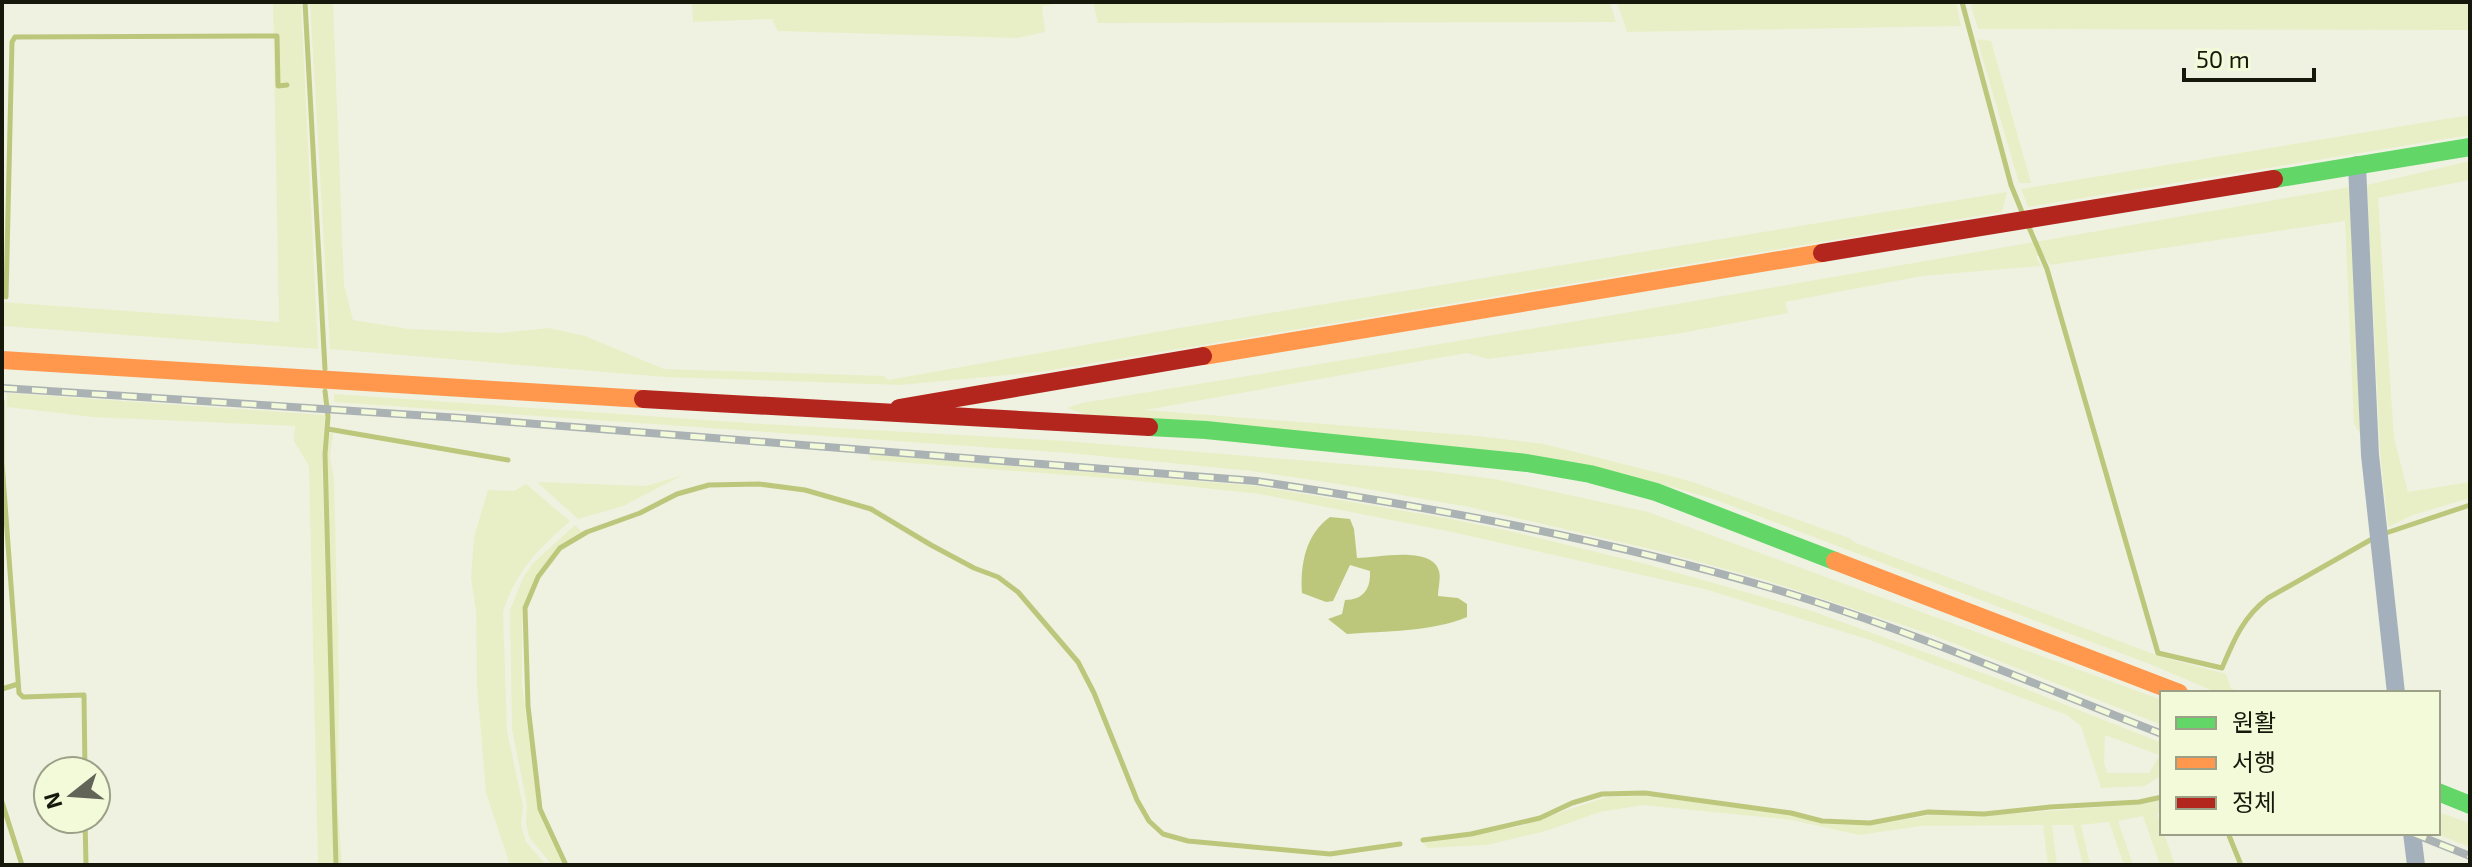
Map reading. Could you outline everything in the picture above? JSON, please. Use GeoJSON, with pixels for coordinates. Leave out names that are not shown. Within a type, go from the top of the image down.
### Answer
{"type":"FeatureCollection","features":[{"type":"Feature","properties":{"kind":"main road"},"geometry":{"type":"LineString","coordinates":[[869,413],[1617,286],[2470,147]]}},
{"type":"Feature","properties":{"kind":"main road"},"geometry":{"type":"LineString","coordinates":[[2,360],[869,413],[1206,430],[1527,463],[1590,474],[1656,492],[2174,691]]}},
{"type":"Feature","properties":{"kind":"main road"},"geometry":{"type":"LineString","coordinates":[[2440,793],[2470,805]]}},
{"type":"Feature","properties":{"kind":"street"},"geometry":{"type":"LineString","coordinates":[[2357,165],[2370,455],[2396,691]]}},
{"type":"Feature","properties":{"kind":"street"},"geometry":{"type":"LineString","coordinates":[[2412,835],[2416,865]]}},
{"type":"Feature","properties":{"kind":"shaded area"},"geometry":{"type":"Polygon","coordinates":[[[273,2],[301,2],[318,349],[2,326],[2,302],[279,322],[273,2]]]}},
{"type":"Feature","properties":{"kind":"shaded area"},"geometry":{"type":"Polygon","coordinates":[[[310,2],[333,2],[344,285],[353,320],[409,329],[501,333],[549,328],[585,336],[664,369],[884,376],[889,380],[1179,328],[2007,192],[2002,212],[1040,372],[900,385],[665,377],[330,349],[310,2]]]}},
{"type":"Feature","properties":{"kind":"shaded area"},"geometry":{"type":"Polygon","coordinates":[[[692,2],[1067,2],[1042,6],[1045,32],[1017,38],[778,31],[772,19],[693,22],[692,2]]]}},
{"type":"Feature","properties":{"kind":"shaded area"},"geometry":{"type":"Polygon","coordinates":[[[1093,2],[1610,2],[1616,22],[1098,23],[1093,2]]]}},
{"type":"Feature","properties":{"kind":"shaded area"},"geometry":{"type":"Polygon","coordinates":[[[1617,2],[1956,2],[1961,26],[1627,32],[1617,2]]]}},
{"type":"Feature","properties":{"kind":"shaded area"},"geometry":{"type":"Polygon","coordinates":[[[1970,2],[2470,2],[2470,30],[1978,29],[1970,2]]]}},
{"type":"Feature","properties":{"kind":"shaded area"},"geometry":{"type":"Polygon","coordinates":[[[1977,39],[1991,41],[2031,183],[2019,183],[1977,39]]]}},
{"type":"Feature","properties":{"kind":"shaded area"},"geometry":{"type":"Polygon","coordinates":[[[2470,115],[2470,135],[2028,207],[2021,189],[2470,115]]]}},
{"type":"Feature","properties":{"kind":"shaded area"},"geometry":{"type":"Polygon","coordinates":[[[2470,161],[2470,180],[2378,198],[2394,438],[2408,492],[2470,482],[2470,498],[2413,515],[2388,527],[2380,452],[2367,185],[2470,161]]]}},
{"type":"Feature","properties":{"kind":"shaded area"},"geometry":{"type":"Polygon","coordinates":[[[2355,186],[2363,439],[2354,424],[2345,221],[2050,265],[2043,254],[2036,257],[2041,266],[1922,276],[1785,302],[1788,313],[1676,334],[1488,359],[1467,353],[1145,410],[1544,444],[1690,481],[2162,657],[2226,674],[2231,688],[2238,691],[2213,691],[1716,500],[1665,485],[1084,414],[1067,408],[1081,403],[2355,186]]]}},
{"type":"Feature","properties":{"kind":"shaded area"},"geometry":{"type":"Polygon","coordinates":[[[7,393],[325,415],[322,459],[334,865],[318,865],[309,466],[294,441],[295,426],[93,417],[7,407],[7,393]]]}},
{"type":"Feature","properties":{"kind":"shaded area"},"geometry":{"type":"Polygon","coordinates":[[[334,394],[763,424],[1066,441],[1432,471],[1495,479],[1648,512],[2160,699],[2160,724],[1930,634],[1765,580],[1663,552],[1469,507],[1251,471],[1069,453],[334,402],[334,394]]]}},
{"type":"Feature","properties":{"kind":"shaded area"},"geometry":{"type":"Polygon","coordinates":[[[330,433],[333,433],[330,457],[334,479],[339,683],[338,808],[342,865],[338,865],[327,454],[330,433]]]}},
{"type":"Feature","properties":{"kind":"shaded area"},"geometry":{"type":"Polygon","coordinates":[[[869,454],[1257,486],[1446,518],[1646,564],[1809,610],[2013,684],[2160,742],[2160,776],[2145,786],[2101,788],[2081,726],[2067,715],[1867,639],[1704,589],[1452,532],[1260,494],[1120,479],[871,460],[869,454]],[[2105,735],[2104,762],[2107,773],[2149,773],[2159,755],[2105,735]]]}},
{"type":"Feature","properties":{"kind":"shaded area"},"geometry":{"type":"Polygon","coordinates":[[[683,475],[623,506],[578,519],[537,482],[646,486],[683,475]]]}},
{"type":"Feature","properties":{"kind":"shaded area"},"geometry":{"type":"Polygon","coordinates":[[[526,484],[570,521],[530,561],[515,583],[503,611],[507,731],[523,806],[521,825],[526,842],[546,865],[510,865],[486,793],[477,687],[476,612],[471,578],[474,537],[488,490],[514,491],[526,484]]]}},
{"type":"Feature","properties":{"kind":"shaded area"},"geometry":{"type":"Polygon","coordinates":[[[1330,517],[1350,519],[1357,558],[1415,555],[1434,563],[1440,574],[1438,596],[1458,598],[1467,604],[1467,617],[1423,628],[1347,634],[1328,619],[1342,614],[1345,600],[1357,598],[1365,592],[1370,571],[1350,565],[1333,601],[1326,602],[1302,593],[1306,550],[1315,532],[1330,517]]]}},
{"type":"Feature","properties":{"kind":"shaded area"},"geometry":{"type":"Polygon","coordinates":[[[575,525],[582,532],[559,547],[535,577],[522,609],[522,684],[538,809],[563,865],[552,865],[529,837],[526,824],[527,805],[512,729],[510,610],[533,563],[575,525]]]}},
{"type":"Feature","properties":{"kind":"shaded area"},"geometry":{"type":"Polygon","coordinates":[[[1646,796],[1791,815],[1825,824],[1873,825],[1931,815],[1982,816],[2142,804],[2160,800],[2160,812],[2157,814],[2160,835],[2164,835],[2175,865],[2160,865],[2143,816],[2118,821],[2133,865],[2124,865],[2109,822],[2081,825],[2090,865],[2083,865],[2073,825],[2052,825],[2057,865],[2048,865],[2043,825],[1921,826],[1859,835],[1792,820],[1643,805],[1600,812],[1546,831],[1487,845],[1428,848],[1423,843],[1516,827],[1607,797],[1646,796]]]}},
{"type":"Feature","properties":{"kind":"shaded area"},"geometry":{"type":"Polygon","coordinates":[[[2440,813],[2470,823],[2470,847],[2439,835],[2440,813]]]}},
{"type":"Feature","properties":{"kind":"waterway"},"geometry":{"type":"LineString","coordinates":[[305,2],[325,369]]}},
{"type":"Feature","properties":{"kind":"waterway"},"geometry":{"type":"LineString","coordinates":[[1962,2],[2011,185],[2022,212]]}},
{"type":"Feature","properties":{"kind":"waterway"},"geometry":{"type":"LineString","coordinates":[[6,297],[12,42],[15,37],[277,36],[278,86],[287,85]]}},
{"type":"Feature","properties":{"kind":"waterway"},"geometry":{"type":"LineString","coordinates":[[2028,225],[2047,269],[2158,653],[2222,668],[2240,630],[2259,605],[2372,539]]}},
{"type":"Feature","properties":{"kind":"waterway"},"geometry":{"type":"LineString","coordinates":[[325,391],[336,865]]}},
{"type":"Feature","properties":{"kind":"waterway"},"geometry":{"type":"LineString","coordinates":[[2,401],[2,463],[19,693],[23,697],[84,695],[85,755]]}},
{"type":"Feature","properties":{"kind":"waterway"},"geometry":{"type":"LineString","coordinates":[[328,429],[508,460]]}},
{"type":"Feature","properties":{"kind":"waterway"},"geometry":{"type":"LineString","coordinates":[[566,865],[540,809],[528,706],[525,608],[538,577],[560,548],[587,532],[640,513],[677,494],[709,485],[759,484],[805,490],[871,509],[931,545],[998,577],[1018,592],[1078,662],[1094,693],[1137,800],[1149,821],[1163,834],[1188,841],[1330,854],[1400,844]]}},
{"type":"Feature","properties":{"kind":"waterway"},"geometry":{"type":"LineString","coordinates":[[2386,533],[2470,505]]}},
{"type":"Feature","properties":{"kind":"waterway"},"geometry":{"type":"LineString","coordinates":[[2,689],[18,684]]}},
{"type":"Feature","properties":{"kind":"waterway"},"geometry":{"type":"LineString","coordinates":[[1423,840],[1471,834],[1540,818],[1572,803],[1602,794],[1645,793],[1791,813],[1822,821],[1870,823],[1928,812],[1984,814],[2139,802],[2160,797]]}},
{"type":"Feature","properties":{"kind":"waterway"},"geometry":{"type":"LineString","coordinates":[[2,802],[22,865]]}},
{"type":"Feature","properties":{"kind":"waterway"},"geometry":{"type":"LineString","coordinates":[[85,835],[86,865]]}},
{"type":"Feature","properties":{"kind":"waterway"},"geometry":{"type":"LineString","coordinates":[[2229,835],[2241,865]]}},
{"type":"Feature","properties":{"kind":"railway"},"geometry":{"type":"LineString","coordinates":[[2,388],[461,418],[1256,481],[1321,491],[1579,539],[1771,588],[1919,638],[2160,733]]}},
{"type":"Feature","properties":{"kind":"railway"},"geometry":{"type":"LineString","coordinates":[[2417,835],[2470,856]]}},
{"type":"Feature","properties":{"kind":"traffic: fast"},"geometry":{"type":"LineString","coordinates":[[2274,179],[2470,147]]}},
{"type":"Feature","properties":{"kind":"traffic: fast"},"geometry":{"type":"LineString","coordinates":[[1149,427],[1206,430],[1527,463],[1590,474],[1656,492],[1835,561]]}},
{"type":"Feature","properties":{"kind":"traffic: fast"},"geometry":{"type":"LineString","coordinates":[[2440,793],[2470,805]]}},
{"type":"Feature","properties":{"kind":"traffic: slow"},"geometry":{"type":"LineString","coordinates":[[1203,356],[1822,253]]}},
{"type":"Feature","properties":{"kind":"traffic: slow"},"geometry":{"type":"LineString","coordinates":[[2,360],[643,399]]}},
{"type":"Feature","properties":{"kind":"traffic: slow"},"geometry":{"type":"LineString","coordinates":[[1835,561],[2174,691]]}},
{"type":"Feature","properties":{"kind":"traffic: jam"},"geometry":{"type":"LineString","coordinates":[[1822,253],[2274,179]]}},
{"type":"Feature","properties":{"kind":"traffic: jam"},"geometry":{"type":"LineString","coordinates":[[899,408],[1203,356]]}},
{"type":"Feature","properties":{"kind":"traffic: jam"},"geometry":{"type":"LineString","coordinates":[[643,399],[1149,427]]}}]}
